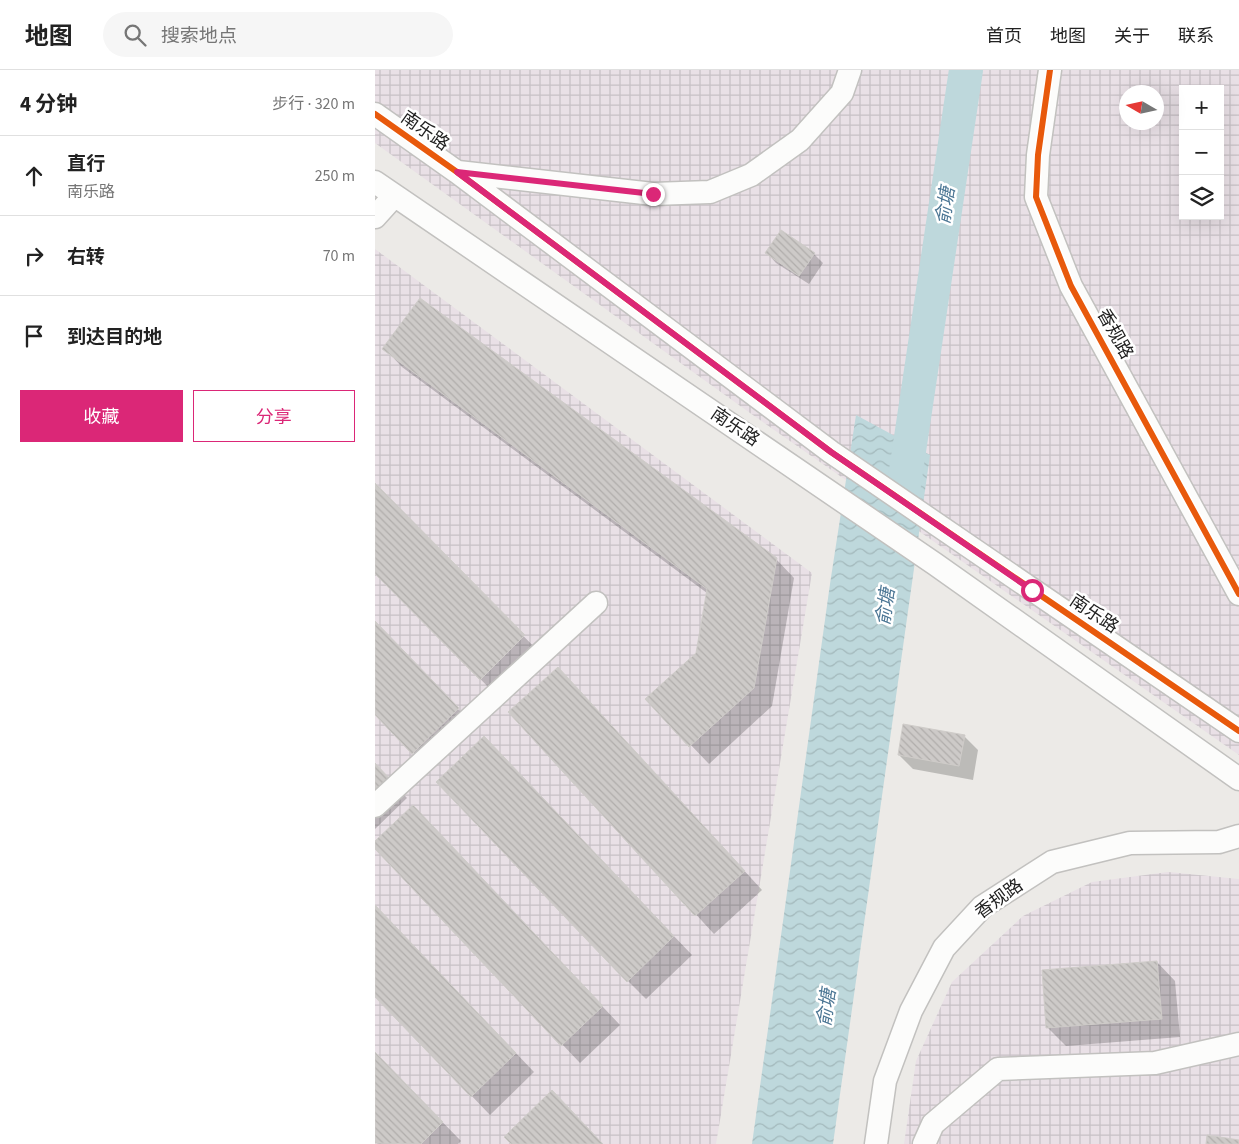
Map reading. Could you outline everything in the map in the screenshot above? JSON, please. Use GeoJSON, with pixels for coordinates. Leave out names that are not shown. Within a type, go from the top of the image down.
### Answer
{"type":"FeatureCollection","features":[{"type":"Feature","properties":{"kind":"street"},"geometry":{"type":"LineString","coordinates":[[457,172],[653,194],[710,192],[751,175],[800,140],[842,93],[850,70]]}},
{"type":"Feature","properties":{"kind":"street","name":"香规路"},"geometry":{"type":"LineString","coordinates":[[1050,70],[1038,155],[1035,197],[1071,286],[1239,594]]}},
{"type":"Feature","properties":{"kind":"street","name":"南乐路"},"geometry":{"type":"LineString","coordinates":[[375,114],[457,172],[831,452],[1239,731]]}},
{"type":"Feature","properties":{"kind":"street","name":"南乐路"},"geometry":{"type":"LineString","coordinates":[[375,182],[935,564],[1239,779]]}},
{"type":"Feature","properties":{"kind":"street"},"geometry":{"type":"LineString","coordinates":[[375,217],[394,196]]}},
{"type":"Feature","properties":{"kind":"street"},"geometry":{"type":"LineString","coordinates":[[375,806],[596,603]]}},
{"type":"Feature","properties":{"kind":"street","name":"香规路"},"geometry":{"type":"LineString","coordinates":[[875,1144],[885,1081],[911,1011],[944,948],[982,907],[1052,862],[1130,843],[1219,842],[1239,836]]}},
{"type":"Feature","properties":{"kind":"street"},"geometry":{"type":"LineString","coordinates":[[924,1144],[933,1124],[998,1069],[1155,1063],[1239,1044]]}},
{"type":"Feature","properties":{"kind":"shaded area"},"geometry":{"type":"Polygon","coordinates":[[[375,70],[1239,70],[1239,755],[750,413],[375,143],[375,70]]]}},
{"type":"Feature","properties":{"kind":"shaded area"},"geometry":{"type":"Polygon","coordinates":[[[375,249],[812,573],[716,1144],[375,1144],[375,249]]]}},
{"type":"Feature","properties":{"kind":"shaded area"},"geometry":{"type":"Polygon","coordinates":[[[1168,872],[1239,879],[1239,1144],[904,1144],[916,1061],[952,982],[1023,916],[1092,882],[1168,872]]]}},
{"type":"Feature","properties":{"kind":"water"},"geometry":{"type":"Polygon","coordinates":[[[856,415],[930,455],[833,1144],[752,1144],[830,584],[856,415]]]}},
{"type":"Feature","properties":{"kind":"building"},"geometry":{"type":"Polygon","coordinates":[[[781,230],[815,253],[799,276],[765,253],[781,230]]]}},
{"type":"Feature","properties":{"kind":"building"},"geometry":{"type":"Polygon","coordinates":[[[420,298],[777,558],[754,688],[689,747],[645,699],[696,653],[707,589],[382,349],[420,298]]]}},
{"type":"Feature","properties":{"kind":"building"},"geometry":{"type":"Polygon","coordinates":[[[375,483],[525,635],[480,680],[375,574],[375,483]]]}},
{"type":"Feature","properties":{"kind":"building"},"geometry":{"type":"Polygon","coordinates":[[[375,621],[459,708],[412,754],[375,715],[375,621]]]}},
{"type":"Feature","properties":{"kind":"building"},"geometry":{"type":"Polygon","coordinates":[[[558,667],[745,871],[695,916],[508,712],[558,667]]]}},
{"type":"Feature","properties":{"kind":"building"},"geometry":{"type":"Polygon","coordinates":[[[903,724],[965,735],[959,766],[898,755],[903,724]]]}},
{"type":"Feature","properties":{"kind":"building"},"geometry":{"type":"Polygon","coordinates":[[[484,736],[674,936],[627,982],[436,782],[484,736]]]}},
{"type":"Feature","properties":{"kind":"building"},"geometry":{"type":"Polygon","coordinates":[[[375,763],[390,779],[375,793],[375,763]]]}},
{"type":"Feature","properties":{"kind":"building"},"geometry":{"type":"Polygon","coordinates":[[[413,805],[603,1006],[561,1046],[375,849],[375,841],[413,805]]]}},
{"type":"Feature","properties":{"kind":"building"},"geometry":{"type":"Polygon","coordinates":[[[375,905],[516,1053],[471,1097],[375,997],[375,905]]]}},
{"type":"Feature","properties":{"kind":"building"},"geometry":{"type":"Polygon","coordinates":[[[1157,961],[1162,1019],[1046,1028],[1042,970],[1157,961]]]}},
{"type":"Feature","properties":{"kind":"building"},"geometry":{"type":"Polygon","coordinates":[[[375,1052],[443,1122],[421,1144],[375,1143],[375,1052]]]}},
{"type":"Feature","properties":{"kind":"building"},"geometry":{"type":"Polygon","coordinates":[[[552,1090],[603,1144],[511,1144],[504,1137],[552,1090]]]}},
{"type":"Feature","properties":{"kind":"building"},"geometry":{"type":"Polygon","coordinates":[[[1207,1135],[1239,1140],[1239,1144],[1206,1144],[1207,1135]]]}},
{"type":"Feature","properties":{"kind":"waterway","name":"俞塘"},"geometry":{"type":"LineString","coordinates":[[903,491],[966,70]]}},
{"type":"Feature","properties":{"kind":"cycle path"},"geometry":{"type":"LineString","coordinates":[[1050,70],[1038,155],[1036,197],[1071,286],[1239,594]]}},
{"type":"Feature","properties":{"kind":"cycle path"},"geometry":{"type":"LineString","coordinates":[[375,114],[457,172],[831,452],[1239,731]]}},
{"type":"Feature","properties":{"kind":"route"},"geometry":{"type":"LineString","coordinates":[[653,194],[457,172],[831,452],[1032,590]]}}]}
